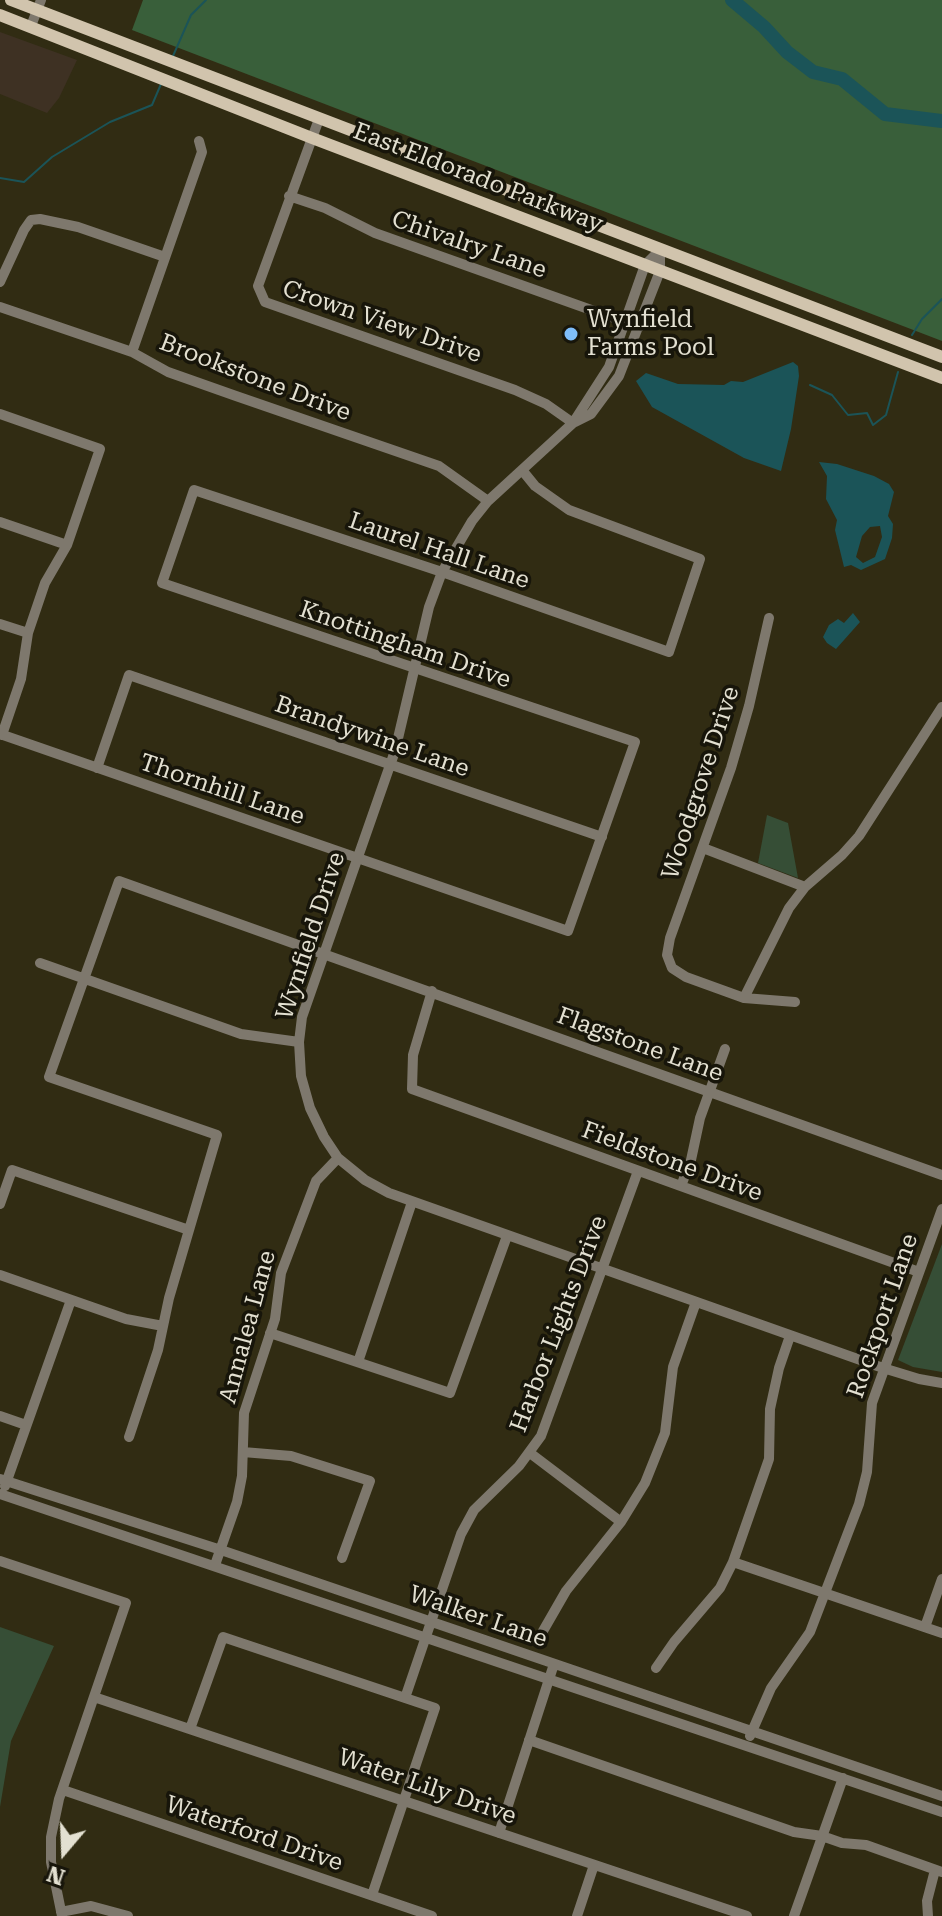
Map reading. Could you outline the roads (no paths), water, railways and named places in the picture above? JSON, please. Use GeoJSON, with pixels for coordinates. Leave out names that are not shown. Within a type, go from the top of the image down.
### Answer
{"type":"FeatureCollection","features":[{"type":"Feature","properties":{"kind":"main road","name":"East Eldorado Parkway"},"geometry":{"type":"LineString","coordinates":[[11,0],[39,5],[136,48],[942,357]]}},
{"type":"Feature","properties":{"kind":"main road","name":"East Eldorado Parkway"},"geometry":{"type":"LineString","coordinates":[[0,15],[312,138],[942,378]]}},
{"type":"Feature","properties":{"kind":"street"},"geometry":{"type":"LineString","coordinates":[[31,26],[39,5]]}},
{"type":"Feature","properties":{"kind":"street","name":"Crown View Drive"},"geometry":{"type":"LineString","coordinates":[[319,119],[258,286],[265,302],[515,390],[546,404],[573,423]]}},
{"type":"Feature","properties":{"kind":"street"},"geometry":{"type":"LineString","coordinates":[[132,352],[202,152],[199,141]]}},
{"type":"Feature","properties":{"kind":"street","name":"Chivalry Lane"},"geometry":{"type":"LineString","coordinates":[[289,196],[325,208],[375,233],[639,327]]}},
{"type":"Feature","properties":{"kind":"street"},"geometry":{"type":"LineString","coordinates":[[0,282],[31,220],[78,227],[165,257]]}},
{"type":"Feature","properties":{"kind":"street","name":"Wynfield Drive"},"geometry":{"type":"LineString","coordinates":[[660,250],[645,265],[609,367],[573,423],[488,501],[472,521],[442,572],[429,607],[390,765],[302,1017],[299,1042],[301,1076],[310,1108],[324,1137],[338,1158],[365,1180],[412,1202],[790,1336],[883,1368],[942,1383]]}},
{"type":"Feature","properties":{"kind":"street","name":"Wynfield Drive"},"geometry":{"type":"LineString","coordinates":[[573,423],[591,414],[619,376],[660,271],[660,250]]}},
{"type":"Feature","properties":{"kind":"street","name":"Brookstone Drive"},"geometry":{"type":"LineString","coordinates":[[0,307],[132,352],[168,372],[439,466],[488,501]]}},
{"type":"Feature","properties":{"kind":"street"},"geometry":{"type":"LineString","coordinates":[[0,414],[100,449],[67,545],[45,583],[28,633],[21,679],[1,734]]}},
{"type":"Feature","properties":{"kind":"street","name":"Laurel Hall Lane"},"geometry":{"type":"LineString","coordinates":[[162,583],[194,490],[442,572],[669,652],[700,559],[569,510],[535,486],[522,470]]}},
{"type":"Feature","properties":{"kind":"street"},"geometry":{"type":"LineString","coordinates":[[0,522],[67,545]]}},
{"type":"Feature","properties":{"kind":"street","name":"Knottingham Drive"},"geometry":{"type":"LineString","coordinates":[[162,583],[635,742],[602,837]]}},
{"type":"Feature","properties":{"kind":"street","name":"Woodgrove Drive"},"geometry":{"type":"LineString","coordinates":[[744,998],[680,974],[668,960],[670,938],[742,731],[769,618]]}},
{"type":"Feature","properties":{"kind":"street"},"geometry":{"type":"LineString","coordinates":[[0,624],[28,633]]}},
{"type":"Feature","properties":{"kind":"street","name":"Brandywine Lane"},"geometry":{"type":"LineString","coordinates":[[97,768],[129,675],[602,837]]}},
{"type":"Feature","properties":{"kind":"street"},"geometry":{"type":"LineString","coordinates":[[795,1002],[744,998],[784,917],[805,887],[859,836],[942,707]]}},
{"type":"Feature","properties":{"kind":"street","name":"Thornhill Lane"},"geometry":{"type":"LineString","coordinates":[[1,734],[568,931],[602,837]]}},
{"type":"Feature","properties":{"kind":"street"},"geometry":{"type":"LineString","coordinates":[[703,848],[805,887]]}},
{"type":"Feature","properties":{"kind":"street","name":"Flagstone Lane"},"geometry":{"type":"LineString","coordinates":[[84,979],[119,881],[942,1175]]}},
{"type":"Feature","properties":{"kind":"street"},"geometry":{"type":"LineString","coordinates":[[40,963],[241,1034],[299,1042]]}},
{"type":"Feature","properties":{"kind":"street"},"geometry":{"type":"LineString","coordinates":[[84,979],[49,1077],[217,1135],[129,1437]]}},
{"type":"Feature","properties":{"kind":"street","name":"Fieldstone Drive"},"geometry":{"type":"LineString","coordinates":[[432,991],[413,1055],[412,1089],[919,1272]]}},
{"type":"Feature","properties":{"kind":"street"},"geometry":{"type":"LineString","coordinates":[[681,1186],[691,1160],[700,1118],[725,1049]]}},
{"type":"Feature","properties":{"kind":"street","name":"Annalea Lane"},"geometry":{"type":"LineString","coordinates":[[218,1558],[237,1502],[242,1476],[244,1413],[275,1319],[281,1273],[316,1181],[338,1158]]}},
{"type":"Feature","properties":{"kind":"street"},"geometry":{"type":"LineString","coordinates":[[0,1204],[12,1170],[189,1230]]}},
{"type":"Feature","properties":{"kind":"street","name":"Harbor Lights Drive"},"geometry":{"type":"LineString","coordinates":[[405,1698],[448,1567],[474,1510],[530,1453],[541,1436],[638,1171]]}},
{"type":"Feature","properties":{"kind":"street"},"geometry":{"type":"LineString","coordinates":[[358,1362],[412,1202]]}},
{"type":"Feature","properties":{"kind":"street","name":"Rockport Lane"},"geometry":{"type":"LineString","coordinates":[[750,1740],[771,1688],[810,1632],[859,1504],[867,1472],[872,1403],[942,1209]]}},
{"type":"Feature","properties":{"kind":"street"},"geometry":{"type":"LineString","coordinates":[[270,1333],[450,1393],[507,1236]]}},
{"type":"Feature","properties":{"kind":"street"},"geometry":{"type":"LineString","coordinates":[[0,1275],[126,1319],[163,1326]]}},
{"type":"Feature","properties":{"kind":"street"},"geometry":{"type":"LineString","coordinates":[[71,1300],[2,1489],[150,1543],[218,1558]]}},
{"type":"Feature","properties":{"kind":"street"},"geometry":{"type":"LineString","coordinates":[[543,1631],[566,1591],[621,1522],[645,1483],[665,1433],[673,1367],[696,1302]]}},
{"type":"Feature","properties":{"kind":"street"},"geometry":{"type":"LineString","coordinates":[[656,1668],[720,1588],[733,1562],[769,1459],[770,1409],[790,1336]]}},
{"type":"Feature","properties":{"kind":"street"},"geometry":{"type":"LineString","coordinates":[[0,1416],[26,1425]]}},
{"type":"Feature","properties":{"kind":"street"},"geometry":{"type":"LineString","coordinates":[[243,1452],[291,1456],[370,1481],[342,1558]]}},
{"type":"Feature","properties":{"kind":"street"},"geometry":{"type":"LineString","coordinates":[[530,1453],[621,1522]]}},
{"type":"Feature","properties":{"kind":"street","name":"Walker Lane"},"geometry":{"type":"LineString","coordinates":[[2,1489],[73,1502],[358,1615],[498,1645],[552,1671],[690,1727],[700,1726],[750,1740]]}},
{"type":"Feature","properties":{"kind":"street","name":"Walker Lane"},"geometry":{"type":"LineString","coordinates":[[218,1558],[552,1671]]}},
{"type":"Feature","properties":{"kind":"street"},"geometry":{"type":"LineString","coordinates":[[0,1561],[126,1603],[63,1790],[51,1837],[51,1862],[62,1914],[91,1906],[128,1916]]}},
{"type":"Feature","properties":{"kind":"street"},"geometry":{"type":"LineString","coordinates":[[733,1562],[942,1633]]}},
{"type":"Feature","properties":{"kind":"street"},"geometry":{"type":"LineString","coordinates":[[925,1627],[942,1579]]}},
{"type":"Feature","properties":{"kind":"street"},"geometry":{"type":"LineString","coordinates":[[190,1729],[223,1637],[435,1708],[372,1895]]}},
{"type":"Feature","properties":{"kind":"street"},"geometry":{"type":"LineString","coordinates":[[499,1833],[552,1671],[603,1686],[627,1689],[843,1778],[942,1812]]}},
{"type":"Feature","properties":{"kind":"street","name":"Water Lily Drive"},"geometry":{"type":"LineString","coordinates":[[94,1697],[747,1916]]}},
{"type":"Feature","properties":{"kind":"street"},"geometry":{"type":"LineString","coordinates":[[529,1740],[794,1832],[866,1845],[938,1871],[929,1885],[928,1916]]}},
{"type":"Feature","properties":{"kind":"street"},"geometry":{"type":"LineString","coordinates":[[750,1740],[942,1796]]}},
{"type":"Feature","properties":{"kind":"street"},"geometry":{"type":"LineString","coordinates":[[794,1916],[843,1778]]}},
{"type":"Feature","properties":{"kind":"street","name":"Waterford Drive"},"geometry":{"type":"LineString","coordinates":[[63,1790],[432,1916]]}},
{"type":"Feature","properties":{"kind":"street"},"geometry":{"type":"LineString","coordinates":[[577,1916],[594,1865]]}},
{"type":"Feature","properties":{"kind":"water"},"geometry":{"type":"Polygon","coordinates":[[[793,362],[798,366],[799,376],[781,471],[744,458],[652,407],[636,381],[646,373],[678,384],[724,385],[731,381],[743,382],[793,362]]]}},
{"type":"Feature","properties":{"kind":"water"},"geometry":{"type":"Polygon","coordinates":[[[819,462],[837,464],[889,484],[894,492],[888,516],[893,524],[885,559],[861,570],[851,565],[844,567],[835,530],[837,520],[826,499],[827,476],[819,462]],[[880,526],[870,527],[862,536],[856,557],[863,563],[875,557],[882,537],[880,526]]]}},
{"type":"Feature","properties":{"kind":"water"},"geometry":{"type":"Polygon","coordinates":[[[853,613],[860,622],[836,649],[823,637],[829,625],[838,619],[844,623],[853,613]]]}},
{"type":"Feature","properties":{"kind":"waterway"},"geometry":{"type":"LineString","coordinates":[[173,56],[191,15],[206,0]]}},
{"type":"Feature","properties":{"kind":"waterway"},"geometry":{"type":"LineString","coordinates":[[732,0],[813,72],[842,79],[885,114],[942,121]]}},
{"type":"Feature","properties":{"kind":"waterway"},"geometry":{"type":"LineString","coordinates":[[0,178],[24,182],[52,157],[110,122],[152,105],[161,84]]}},
{"type":"Feature","properties":{"kind":"waterway"},"geometry":{"type":"LineString","coordinates":[[912,335],[922,319],[942,299]]}},
{"type":"Feature","properties":{"kind":"waterway"},"geometry":{"type":"LineString","coordinates":[[810,385],[832,395],[848,415],[867,413],[873,425],[886,415],[898,372]]}},
{"type":"Feature","properties":{"kind":"place","name":"Wynfield Farms Pool"},"geometry":{"type":"Point","coordinates":[571,334]}}]}
